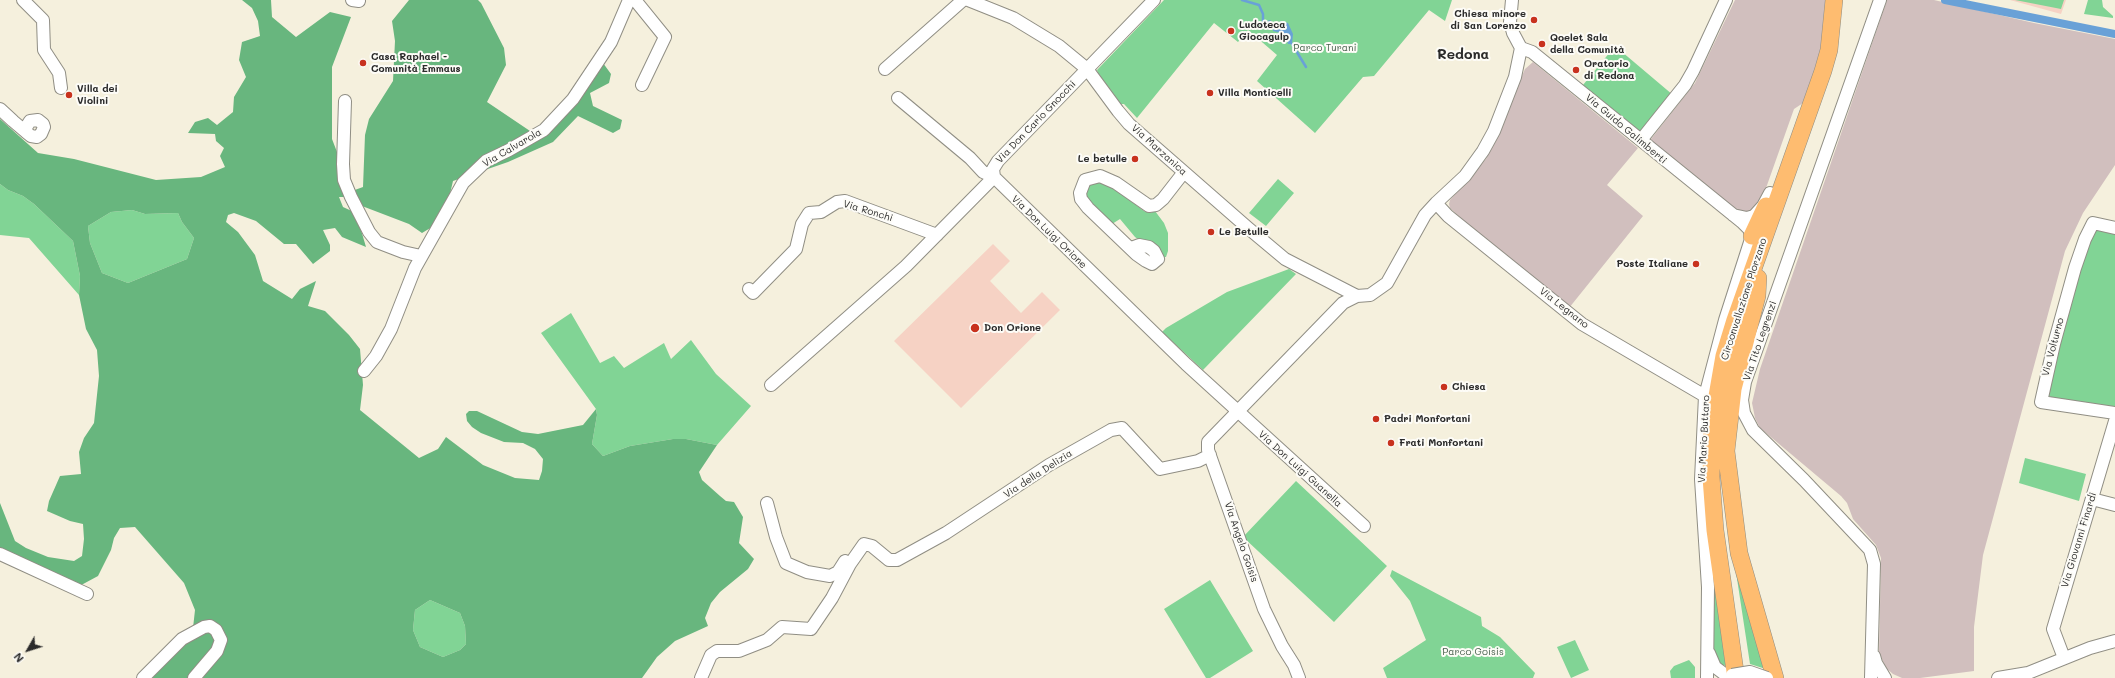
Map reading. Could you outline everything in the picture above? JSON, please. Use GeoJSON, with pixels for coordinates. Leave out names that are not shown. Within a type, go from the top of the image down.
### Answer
{"type":"FeatureCollection","features":[{"type":"Feature","properties":{"kind":"highway","name":"Circonvallazione Plorzano"},"geometry":{"type":"LineString","coordinates":[[1735,677],[1715,530],[1711,477],[1712,425],[1724,356],[1735,320],[1811,107],[1829,50],[1834,0]]}},
{"type":"Feature","properties":{"kind":"highway","name":"Circonvallazione Plorzano"},"geometry":{"type":"LineString","coordinates":[[1735,677],[1726,530],[1719,453],[1722,411],[1732,355],[1743,319],[1828,79],[1835,52],[1840,0]]}},
{"type":"Feature","properties":{"kind":"highway"},"geometry":{"type":"LineString","coordinates":[[1752,236],[1764,211],[1795,129],[1811,107]]}},
{"type":"Feature","properties":{"kind":"highway"},"geometry":{"type":"LineString","coordinates":[[1758,278],[1757,296],[1733,389],[1726,450],[1739,553],[1776,678]]}},
{"type":"Feature","properties":{"kind":"street"},"geometry":{"type":"LineString","coordinates":[[23,0],[43,20],[44,50],[59,73],[61,88]]}},
{"type":"Feature","properties":{"kind":"street","name":"Via Calvarola"},"geometry":{"type":"LineString","coordinates":[[364,371],[376,356],[391,329],[415,268],[463,183],[486,161],[544,130],[573,99],[612,42],[629,0]]}},
{"type":"Feature","properties":{"kind":"street"},"geometry":{"type":"LineString","coordinates":[[635,0],[666,37],[642,85]]}},
{"type":"Feature","properties":{"kind":"street"},"geometry":{"type":"LineString","coordinates":[[885,69],[963,0]]}},
{"type":"Feature","properties":{"kind":"street","name":"Via Marzanica"},"geometry":{"type":"LineString","coordinates":[[968,0],[994,9],[1038,32],[1059,46],[1087,69],[1125,120],[1285,259],[1357,296]]}},
{"type":"Feature","properties":{"kind":"street","name":"Via Don Carlo Gnocchi"},"geometry":{"type":"LineString","coordinates":[[994,177],[993,169],[998,161],[1154,0]]}},
{"type":"Feature","properties":{"kind":"street"},"geometry":{"type":"LineString","coordinates":[[1512,0],[1510,22],[1512,33],[1521,48]]}},
{"type":"Feature","properties":{"kind":"street"},"geometry":{"type":"LineString","coordinates":[[1641,140],[1685,85],[1726,0]]}},
{"type":"Feature","properties":{"kind":"street","name":"Via Tito Legrenzi"},"geometry":{"type":"LineString","coordinates":[[1871,678],[1874,564],[1870,550],[1804,480],[1753,430],[1744,413],[1742,400],[1745,382],[1752,361],[1880,0]]}},
{"type":"Feature","properties":{"kind":"street","name":"Via Angelo Goisis"},"geometry":{"type":"LineString","coordinates":[[1299,678],[1294,665],[1282,646],[1264,609],[1210,455],[1208,445],[1209,439],[1343,303],[1357,296],[1370,295],[1381,289],[1387,283],[1425,216],[1436,203],[1465,176],[1490,138],[1515,77],[1521,48]]}},
{"type":"Feature","properties":{"kind":"street","name":"Via Guido Galimberti"},"geometry":{"type":"LineString","coordinates":[[1521,48],[1532,52],[1641,140],[1749,229],[1752,236]]}},
{"type":"Feature","properties":{"kind":"street","name":"Via Don Luigi Orione"},"geometry":{"type":"LineString","coordinates":[[898,98],[970,158],[983,172],[994,177],[1236,411]]}},
{"type":"Feature","properties":{"kind":"street"},"geometry":{"type":"LineString","coordinates":[[346,101],[343,164],[344,180],[351,197],[369,232],[377,242],[403,252],[421,256]]}},
{"type":"Feature","properties":{"kind":"street"},"geometry":{"type":"LineString","coordinates":[[0,109],[26,132]]}},
{"type":"Feature","properties":{"kind":"street"},"geometry":{"type":"LineString","coordinates":[[970,158],[980,164],[998,161]]}},
{"type":"Feature","properties":{"kind":"street"},"geometry":{"type":"LineString","coordinates":[[1131,248],[1081,199],[1080,193],[1085,180],[1100,176],[1116,184],[1149,206],[1156,205],[1163,199],[1184,172]]}},
{"type":"Feature","properties":{"kind":"street"},"geometry":{"type":"LineString","coordinates":[[771,385],[906,266],[994,177]]}},
{"type":"Feature","properties":{"kind":"street"},"geometry":{"type":"LineString","coordinates":[[1728,213],[1740,218],[1754,216],[1763,206],[1770,192]]}},
{"type":"Feature","properties":{"kind":"street","name":"Via Ronchi"},"geometry":{"type":"LineString","coordinates":[[749,290],[753,293],[796,250],[802,224],[809,213],[821,212],[837,202],[845,201],[937,235]]}},
{"type":"Feature","properties":{"kind":"street","name":"Via Legnano"},"geometry":{"type":"LineString","coordinates":[[1436,203],[1448,216],[1582,324],[1705,396]]}},
{"type":"Feature","properties":{"kind":"street","name":"Via Volturno"},"geometry":{"type":"LineString","coordinates":[[2115,228],[2093,223],[2075,268],[2044,380],[2041,402],[2115,413]]}},
{"type":"Feature","properties":{"kind":"street","name":"Via Mario Buttaro"},"geometry":{"type":"LineString","coordinates":[[1707,678],[1708,587],[1701,480],[1705,396],[1725,320],[1752,236]]}},
{"type":"Feature","properties":{"kind":"street","name":"Via Don Luigi Guanella"},"geometry":{"type":"LineString","coordinates":[[1236,411],[1364,526]]}},
{"type":"Feature","properties":{"kind":"street","name":"Via Giovanni Finardi"},"geometry":{"type":"LineString","coordinates":[[2064,658],[2054,636],[2053,629],[2115,421]]}},
{"type":"Feature","properties":{"kind":"street","name":"Via della Delizia"},"geometry":{"type":"LineString","coordinates":[[864,544],[872,546],[889,560],[897,560],[946,533],[1049,465],[1118,427],[1122,428],[1160,468],[1198,460],[1210,455]]}},
{"type":"Feature","properties":{"kind":"street"},"geometry":{"type":"LineString","coordinates":[[2092,499],[2115,505]]}},
{"type":"Feature","properties":{"kind":"street"},"geometry":{"type":"LineString","coordinates":[[767,503],[784,561],[795,568],[823,576],[832,576],[838,572],[855,546],[864,544]]}},
{"type":"Feature","properties":{"kind":"street"},"geometry":{"type":"LineString","coordinates":[[700,678],[711,655],[717,651],[739,651],[767,640],[782,627],[811,629],[832,598],[850,564],[864,544]]}},
{"type":"Feature","properties":{"kind":"street"},"geometry":{"type":"LineString","coordinates":[[0,554],[87,594]]}},
{"type":"Feature","properties":{"kind":"street"},"geometry":{"type":"LineString","coordinates":[[143,678],[182,639],[204,627],[210,626],[216,630],[221,640],[217,651],[194,678]]}},
{"type":"Feature","properties":{"kind":"street"},"geometry":{"type":"LineString","coordinates":[[1998,678],[2028,672],[2096,645],[2115,641]]}},
{"type":"Feature","properties":{"kind":"street","name":"Via Mario Buttaro"},"geometry":{"type":"LineString","coordinates":[[1707,648],[1712,664],[1717,669],[1735,677]]}},
{"type":"Feature","properties":{"kind":"street","name":"Via Tito Legrenzi"},"geometry":{"type":"LineString","coordinates":[[1872,649],[1876,663],[1885,678]]}},
{"type":"Feature","properties":{"kind":"street"},"geometry":{"type":"LineString","coordinates":[[1735,677],[1750,672],[1767,678]]}},
{"type":"Feature","properties":{"kind":"shaded area"},"geometry":{"type":"Polygon","coordinates":[[[1735,0],[1828,0],[1826,29],[1809,99],[1794,109],[1760,205],[1748,213],[1739,212],[1650,142],[1695,83],[1735,0]]]}},
{"type":"Feature","properties":{"kind":"shaded area"},"geometry":{"type":"Polygon","coordinates":[[[1887,0],[1934,0],[2034,23],[2115,39],[2115,165],[2083,213],[2065,251],[1983,555],[1974,627],[1974,671],[1920,678],[1902,678],[1893,674],[1886,668],[1879,653],[1881,558],[1876,545],[1853,519],[1847,503],[1841,496],[1760,428],[1755,418],[1752,403],[1760,369],[1887,0]]]}},
{"type":"Feature","properties":{"kind":"shaded area"},"geometry":{"type":"Polygon","coordinates":[[[2010,0],[2066,0],[2061,14],[2010,0]]]}},
{"type":"Feature","properties":{"kind":"shaded area"},"geometry":{"type":"Polygon","coordinates":[[[1533,62],[1638,148],[1607,185],[1643,216],[1569,308],[1481,237],[1450,208],[1449,204],[1450,200],[1486,159],[1525,69],[1533,62]]]}},
{"type":"Feature","properties":{"kind":"shaded area","name":"Don Orione"},"geometry":{"type":"Polygon","coordinates":[[[993,244],[1010,261],[990,281],[1021,313],[1042,292],[1060,310],[961,408],[894,341],[993,244]]]}},
{"type":"Feature","properties":{"kind":"green space"},"geometry":{"type":"Polygon","coordinates":[[[242,0],[271,0],[272,17],[296,37],[330,12],[351,17],[332,67],[332,139],[352,191],[363,187],[365,135],[369,119],[393,81],[395,41],[392,21],[409,0],[478,0],[481,3],[504,48],[506,65],[487,102],[533,133],[603,63],[611,74],[609,83],[590,93],[593,106],[622,120],[620,129],[613,133],[578,116],[553,142],[508,162],[453,181],[449,198],[437,224],[422,233],[409,224],[362,206],[346,197],[339,197],[343,207],[356,213],[366,247],[342,237],[335,228],[323,230],[330,245],[330,251],[313,264],[296,244],[284,244],[256,221],[234,213],[228,215],[226,222],[238,232],[255,255],[263,281],[292,299],[300,289],[316,281],[308,306],[325,311],[349,335],[360,349],[363,385],[360,410],[419,458],[438,449],[446,437],[483,465],[515,478],[539,480],[542,471],[543,459],[535,449],[523,443],[504,442],[481,433],[472,427],[467,421],[466,414],[469,411],[477,411],[522,432],[538,434],[583,425],[596,409],[597,415],[592,444],[603,456],[630,446],[673,439],[686,439],[717,445],[699,472],[702,480],[720,496],[726,501],[734,502],[743,517],[739,543],[754,559],[748,569],[720,592],[711,603],[705,618],[708,626],[675,641],[657,657],[642,678],[151,678],[181,648],[193,628],[195,610],[184,583],[135,527],[120,528],[114,538],[111,550],[98,576],[72,590],[0,549],[0,503],[15,541],[26,548],[48,557],[74,561],[82,556],[84,539],[83,524],[70,521],[47,511],[49,501],[60,476],[81,474],[79,452],[84,438],[94,423],[99,376],[97,350],[86,329],[79,295],[80,276],[73,241],[34,204],[23,196],[8,190],[0,184],[0,119],[38,153],[74,159],[156,180],[201,177],[225,167],[220,156],[224,148],[216,141],[215,134],[188,133],[195,122],[208,118],[217,125],[233,112],[234,97],[246,77],[239,60],[242,42],[260,36],[258,21],[252,8],[242,0]],[[132,210],[111,212],[88,226],[90,243],[102,273],[128,283],[187,259],[194,238],[182,222],[178,213],[145,214],[132,210]],[[430,600],[415,610],[413,630],[420,647],[443,657],[460,650],[466,644],[465,626],[460,613],[430,600]]]}},
{"type":"Feature","properties":{"kind":"green space","name":"Parco Turani"},"geometry":{"type":"Polygon","coordinates":[[[1164,0],[1452,0],[1445,21],[1429,10],[1374,76],[1363,77],[1315,133],[1257,81],[1277,55],[1248,30],[1238,42],[1214,23],[1137,118],[1124,104],[1121,104],[1097,70],[1164,0]]]}},
{"type":"Feature","properties":{"kind":"green space"},"geometry":{"type":"Polygon","coordinates":[[[2015,0],[2064,0],[2061,9],[2015,0]]]}},
{"type":"Feature","properties":{"kind":"green space"},"geometry":{"type":"Polygon","coordinates":[[[2088,0],[2102,0],[2103,7],[2113,16],[2113,18],[2084,14],[2088,0]]]}},
{"type":"Feature","properties":{"kind":"green space"},"geometry":{"type":"Polygon","coordinates":[[[1615,46],[1673,95],[1642,134],[1583,85],[1615,46]]]}},
{"type":"Feature","properties":{"kind":"green space"},"geometry":{"type":"Polygon","coordinates":[[[1278,179],[1294,193],[1266,226],[1249,213],[1278,179]]]}},
{"type":"Feature","properties":{"kind":"green space"},"geometry":{"type":"Polygon","coordinates":[[[1095,180],[1107,183],[1144,211],[1150,213],[1155,211],[1164,223],[1168,233],[1168,251],[1166,257],[1162,257],[1145,240],[1139,240],[1135,237],[1120,219],[1112,224],[1084,196],[1086,186],[1095,180]]]}},
{"type":"Feature","properties":{"kind":"green space"},"geometry":{"type":"Polygon","coordinates":[[[0,184],[8,190],[23,196],[34,204],[73,241],[80,276],[79,295],[29,238],[0,235],[0,184]]]}},
{"type":"Feature","properties":{"kind":"green space"},"geometry":{"type":"Polygon","coordinates":[[[132,210],[145,214],[178,213],[182,222],[194,238],[187,259],[128,283],[102,273],[90,243],[88,226],[111,212],[132,210]]]}},
{"type":"Feature","properties":{"kind":"green space"},"geometry":{"type":"Polygon","coordinates":[[[2096,227],[2115,231],[2115,409],[2066,401],[2047,396],[2052,368],[2079,268],[2096,227]]]}},
{"type":"Feature","properties":{"kind":"green space"},"geometry":{"type":"Polygon","coordinates":[[[1289,269],[1296,274],[1203,370],[1162,332],[1166,328],[1227,292],[1289,269]]]}},
{"type":"Feature","properties":{"kind":"green space"},"geometry":{"type":"Polygon","coordinates":[[[571,313],[600,363],[614,356],[624,368],[664,343],[671,359],[691,340],[716,374],[751,406],[717,445],[686,439],[673,439],[630,446],[603,456],[592,444],[597,415],[596,409],[541,333],[571,313]]]}},
{"type":"Feature","properties":{"kind":"green space"},"geometry":{"type":"Polygon","coordinates":[[[2025,458],[2086,474],[2079,501],[2019,483],[2025,458]]]}},
{"type":"Feature","properties":{"kind":"green space"},"geometry":{"type":"Polygon","coordinates":[[[1296,481],[1387,566],[1334,622],[1243,537],[1296,481]]]}},
{"type":"Feature","properties":{"kind":"green space"},"geometry":{"type":"Polygon","coordinates":[[[1713,558],[1729,667],[1720,664],[1714,654],[1713,558]]]}},
{"type":"Feature","properties":{"kind":"green space"},"geometry":{"type":"Polygon","coordinates":[[[1734,559],[1769,670],[1750,664],[1734,559]]]}},
{"type":"Feature","properties":{"kind":"green space","name":"Parco Goisis"},"geometry":{"type":"Polygon","coordinates":[[[1392,570],[1481,617],[1482,626],[1500,637],[1535,673],[1533,678],[1387,678],[1383,668],[1426,640],[1410,601],[1390,576],[1392,570]]]}},
{"type":"Feature","properties":{"kind":"green space"},"geometry":{"type":"Polygon","coordinates":[[[1210,580],[1253,651],[1210,678],[1206,678],[1164,609],[1210,580]]]}},
{"type":"Feature","properties":{"kind":"green space"},"geometry":{"type":"Polygon","coordinates":[[[430,600],[460,613],[465,626],[466,644],[460,650],[443,657],[420,647],[413,630],[415,610],[430,600]]]}},
{"type":"Feature","properties":{"kind":"green space"},"geometry":{"type":"Polygon","coordinates":[[[1575,640],[1589,670],[1571,678],[1557,647],[1575,640]]]}},
{"type":"Feature","properties":{"kind":"green space"},"geometry":{"type":"Polygon","coordinates":[[[1689,660],[1695,667],[1695,678],[1671,678],[1670,671],[1674,666],[1689,660]]]}},
{"type":"Feature","properties":{"kind":"water"},"geometry":{"type":"Polygon","coordinates":[[[1270,20],[1275,25],[1281,21],[1288,23],[1293,34],[1292,44],[1288,44],[1286,36],[1273,31],[1272,25],[1265,22],[1270,20]]]}},
{"type":"Feature","properties":{"kind":"waterway"},"geometry":{"type":"LineString","coordinates":[[1242,0],[1259,5],[1263,14],[1263,21],[1265,22]]}},
{"type":"Feature","properties":{"kind":"waterway"},"geometry":{"type":"LineString","coordinates":[[1945,0],[2115,34]]}},
{"type":"Feature","properties":{"kind":"waterway"},"geometry":{"type":"LineString","coordinates":[[1292,44],[1306,67]]}},
{"type":"Feature","properties":{"kind":"place","name":"Chiesa minore di San Lorenzo"},"geometry":{"type":"Point","coordinates":[1534,20]}},
{"type":"Feature","properties":{"kind":"place","name":"Ludoteca Giocagulp"},"geometry":{"type":"Point","coordinates":[1231,31]}},
{"type":"Feature","properties":{"kind":"place","name":"Qoelet Sala della Comunità"},"geometry":{"type":"Point","coordinates":[1542,44]}},
{"type":"Feature","properties":{"kind":"place","name":"Casa Raphael - Comunità Emmaus"},"geometry":{"type":"Point","coordinates":[363,63]}},
{"type":"Feature","properties":{"kind":"place","name":"Oratorio di Redona"},"geometry":{"type":"Point","coordinates":[1576,70]}},
{"type":"Feature","properties":{"kind":"place","name":"Villa Monticelli"},"geometry":{"type":"Point","coordinates":[1210,93]}},
{"type":"Feature","properties":{"kind":"place","name":"Villa dei Violini"},"geometry":{"type":"Point","coordinates":[69,95]}},
{"type":"Feature","properties":{"kind":"place","name":"Le betulle"},"geometry":{"type":"Point","coordinates":[1135,159]}},
{"type":"Feature","properties":{"kind":"place","name":"Le Betulle"},"geometry":{"type":"Point","coordinates":[1211,232]}},
{"type":"Feature","properties":{"kind":"place","name":"Poste Italiane"},"geometry":{"type":"Point","coordinates":[1696,264]}},
{"type":"Feature","properties":{"kind":"place","name":"Don Orione"},"geometry":{"type":"Point","coordinates":[975,328]}},
{"type":"Feature","properties":{"kind":"place","name":"Chiesa"},"geometry":{"type":"Point","coordinates":[1444,387]}},
{"type":"Feature","properties":{"kind":"place","name":"Padri Monfortani"},"geometry":{"type":"Point","coordinates":[1376,419]}},
{"type":"Feature","properties":{"kind":"place","name":"Frati Monfortani"},"geometry":{"type":"Point","coordinates":[1391,443]}},
{"type":"Feature","properties":{"kind":"district","name":"Redona"},"geometry":{"type":"Point","coordinates":[1463,55]}}]}
